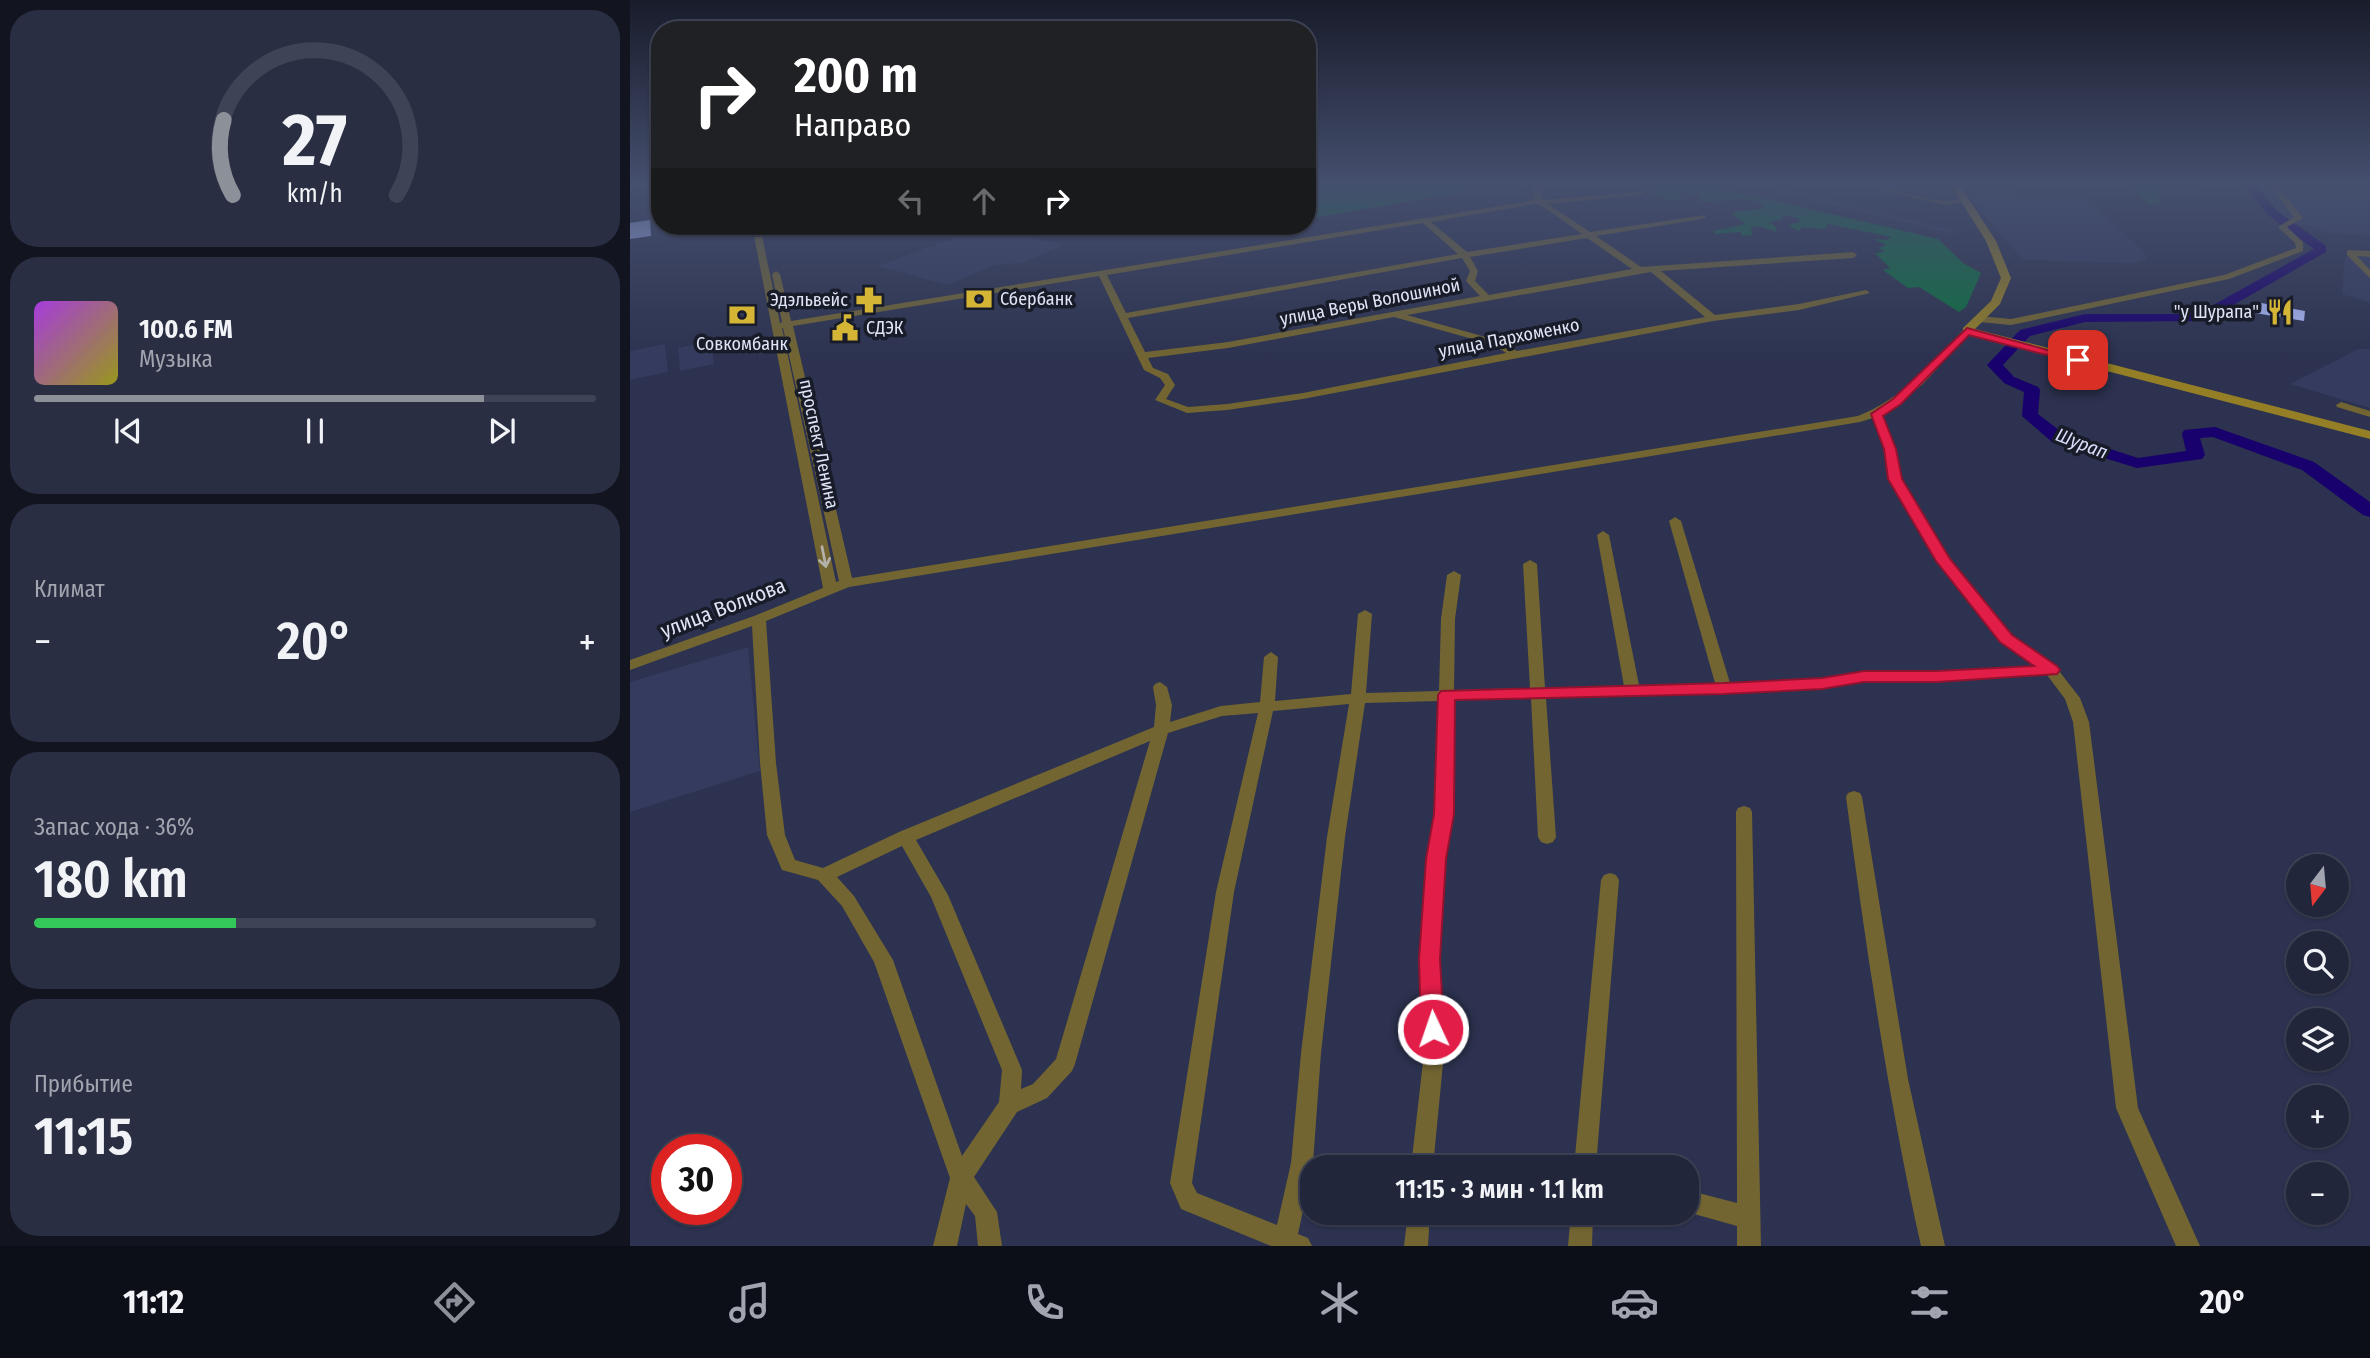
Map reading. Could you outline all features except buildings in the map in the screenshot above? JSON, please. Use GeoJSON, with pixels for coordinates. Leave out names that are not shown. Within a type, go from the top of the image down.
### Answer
{"type":"FeatureCollection","features":[{"type":"Feature","properties":{"kind":"main road"},"geometry":{"type":"LineString","coordinates":[[1991,242],[2006,278],[1996,302],[1967,331],[2370,435]]}},
{"type":"Feature","properties":{"kind":"street","name":"проспект Ленина"},"geometry":{"type":"LineString","coordinates":[[760,242],[846,583]]}},
{"type":"Feature","properties":{"kind":"street","name":"проспект Ленина"},"geometry":{"type":"LineString","coordinates":[[768,242],[830,588]]}},
{"type":"Feature","properties":{"kind":"street"},"geometry":{"type":"LineString","coordinates":[[782,325],[1294,242]]}},
{"type":"Feature","properties":{"kind":"street"},"geometry":{"type":"LineString","coordinates":[[1450,242],[1465,255],[1474,271],[1470,281],[1486,297]]}},
{"type":"Feature","properties":{"kind":"street"},"geometry":{"type":"LineString","coordinates":[[1124,317],[1544,242]]}},
{"type":"Feature","properties":{"kind":"street"},"geometry":{"type":"LineString","coordinates":[[1598,242],[1639,270]]}},
{"type":"Feature","properties":{"kind":"street"},"geometry":{"type":"LineString","coordinates":[[1979,319],[2011,322],[2227,277],[2300,249],[2300,242]]}},
{"type":"Feature","properties":{"kind":"street"},"geometry":{"type":"LineString","coordinates":[[2370,254],[2350,253],[2370,275]]}},
{"type":"Feature","properties":{"kind":"street","name":"улица Веры Волошиной"},"geometry":{"type":"LineString","coordinates":[[1144,355],[1228,345],[1639,270],[1853,255]]}},
{"type":"Feature","properties":{"kind":"street"},"geometry":{"type":"LineString","coordinates":[[1654,270],[1713,318]]}},
{"type":"Feature","properties":{"kind":"street"},"geometry":{"type":"LineString","coordinates":[[1102,273],[1144,355]]}},
{"type":"Feature","properties":{"kind":"street","name":"улица Пархоменко"},"geometry":{"type":"LineString","coordinates":[[1144,355],[1149,370],[1164,376],[1170,385],[1160,400],[1187,410],[1227,407],[1303,396],[1515,354],[1713,318],[1799,307],[1866,293]]}},
{"type":"Feature","properties":{"kind":"street"},"geometry":{"type":"LineString","coordinates":[[1391,314],[1412,322],[1497,343],[1515,354]]}},
{"type":"Feature","properties":{"kind":"street"},"geometry":{"type":"LineString","coordinates":[[1967,331],[1897,402],[1877,414],[1890,449],[1895,479],[1944,561],[2006,638],[2051,670],[2072,698],[2081,722],[2127,1108],[2188,1246]]}},
{"type":"Feature","properties":{"kind":"street"},"geometry":{"type":"LineString","coordinates":[[2342,405],[2370,414]]}},
{"type":"Feature","properties":{"kind":"street","name":"улица Волкова"},"geometry":{"type":"LineString","coordinates":[[630,665],[759,620],[846,583],[1860,419],[1877,414]]}},
{"type":"Feature","properties":{"kind":"street"},"geometry":{"type":"LineString","coordinates":[[1675,521],[1724,688]]}},
{"type":"Feature","properties":{"kind":"street"},"geometry":{"type":"LineString","coordinates":[[1602,535],[1632,690]]}},
{"type":"Feature","properties":{"kind":"street"},"geometry":{"type":"LineString","coordinates":[[1530,564],[1547,837]]}},
{"type":"Feature","properties":{"kind":"street"},"geometry":{"type":"LineString","coordinates":[[1423,1155],[1434,1053],[1429,959],[1436,859],[1444,814],[1448,619],[1454,575]]}},
{"type":"Feature","properties":{"kind":"street"},"geometry":{"type":"LineString","coordinates":[[1271,657],[1266,705],[1225,892],[1181,1183],[1189,1201],[1292,1243],[1336,837],[1358,698],[1365,614]]}},
{"type":"Feature","properties":{"kind":"street"},"geometry":{"type":"LineString","coordinates":[[759,620],[768,763],[776,835],[788,865],[824,875],[849,901],[883,960],[953,1161],[961,1178],[986,1212],[990,1246]]}},
{"type":"Feature","properties":{"kind":"street"},"geometry":{"type":"LineString","coordinates":[[824,875],[905,837],[1161,730],[1221,711],[1358,698],[1724,688],[1822,684],[1864,676],[1937,677],[2051,670]]}},
{"type":"Feature","properties":{"kind":"street"},"geometry":{"type":"LineString","coordinates":[[1009,1105],[1040,1091],[1065,1064],[1161,730],[1164,705],[1160,687]]}},
{"type":"Feature","properties":{"kind":"street"},"geometry":{"type":"LineString","coordinates":[[1854,797],[1891,1048],[1910,1151],[1933,1246]]}},
{"type":"Feature","properties":{"kind":"street"},"geometry":{"type":"LineString","coordinates":[[1744,812],[1749,1246]]}},
{"type":"Feature","properties":{"kind":"street"},"geometry":{"type":"LineString","coordinates":[[905,837],[939,895],[1012,1070],[1009,1105],[961,1178],[945,1246]]}},
{"type":"Feature","properties":{"kind":"street"},"geometry":{"type":"LineString","coordinates":[[1586,1155],[1610,880]]}},
{"type":"Feature","properties":{"kind":"street"},"geometry":{"type":"LineString","coordinates":[[1699,1204],[1747,1217]]}},
{"type":"Feature","properties":{"kind":"street"},"geometry":{"type":"LineString","coordinates":[[1416,1246],[1418,1225]]}},
{"type":"Feature","properties":{"kind":"street"},"geometry":{"type":"LineString","coordinates":[[1580,1246],[1581,1225]]}},
{"type":"Feature","properties":{"kind":"shaded area"},"geometry":{"type":"Polygon","coordinates":[[[942,242],[1052,242],[1064,245],[1023,263],[995,265],[947,285],[878,266],[942,242]]]}},
{"type":"Feature","properties":{"kind":"shaded area"},"geometry":{"type":"Polygon","coordinates":[[[2008,242],[2134,242],[2145,253],[2146,259],[2134,263],[2023,260],[2008,242]]]}},
{"type":"Feature","properties":{"kind":"shaded area"},"geometry":{"type":"Polygon","coordinates":[[[2345,257],[2370,257],[2370,303],[2342,294],[2345,257]]]}},
{"type":"Feature","properties":{"kind":"shaded area"},"geometry":{"type":"Polygon","coordinates":[[[711,341],[714,364],[680,371],[678,348],[711,341]]]}},
{"type":"Feature","properties":{"kind":"shaded area"},"geometry":{"type":"Polygon","coordinates":[[[665,344],[668,372],[630,380],[630,351],[665,344]]]}},
{"type":"Feature","properties":{"kind":"shaded area"},"geometry":{"type":"Polygon","coordinates":[[[2358,349],[2370,349],[2370,408],[2290,384],[2358,349]]]}},
{"type":"Feature","properties":{"kind":"shaded area"},"geometry":{"type":"Polygon","coordinates":[[[748,647],[760,771],[630,812],[630,682],[748,647]]]}},
{"type":"Feature","properties":{"kind":"green space"},"geometry":{"type":"Polygon","coordinates":[[[1880,242],[1941,242],[1963,263],[1981,273],[1966,307],[1959,312],[1919,287],[1908,288],[1883,270],[1890,268],[1875,253],[1885,252],[1879,248],[1886,245],[1880,242]]]}},
{"type":"Feature","properties":{"kind":"waterway","name":"Шурап"},"geometry":{"type":"LineString","coordinates":[[2313,242],[2322,249],[2200,318],[2085,318],[2025,333],[1995,365],[2009,380],[2032,390],[2030,416],[2058,438],[2137,463],[2196,455],[2190,434],[2215,432],[2308,466],[2370,511]]}},
{"type":"Feature","properties":{"kind":"place","name":"Сбербанк"},"geometry":{"type":"Point","coordinates":[979,299]}},
{"type":"Feature","properties":{"kind":"place","name":"Эдэльвейс"},"geometry":{"type":"Point","coordinates":[869,300]}},
{"type":"Feature","properties":{"kind":"place","name":"\"у Шурапа\""},"geometry":{"type":"Point","coordinates":[2280,312]}},
{"type":"Feature","properties":{"kind":"place","name":"Совкомбанк"},"geometry":{"type":"Point","coordinates":[742,315]}},
{"type":"Feature","properties":{"kind":"place","name":"СДЭК"},"geometry":{"type":"Point","coordinates":[845,328]}},
{"type":"Feature","properties":{"kind":"route"},"geometry":{"type":"LineString","coordinates":[[1433,1029],[1429,959],[1436,859],[1444,814],[1447,695],[1822,684],[1864,676],[1937,677],[2051,670],[2006,638],[1944,561],[1895,479],[1890,449],[1877,414],[1897,402],[1967,331],[2078,360]]}}]}
